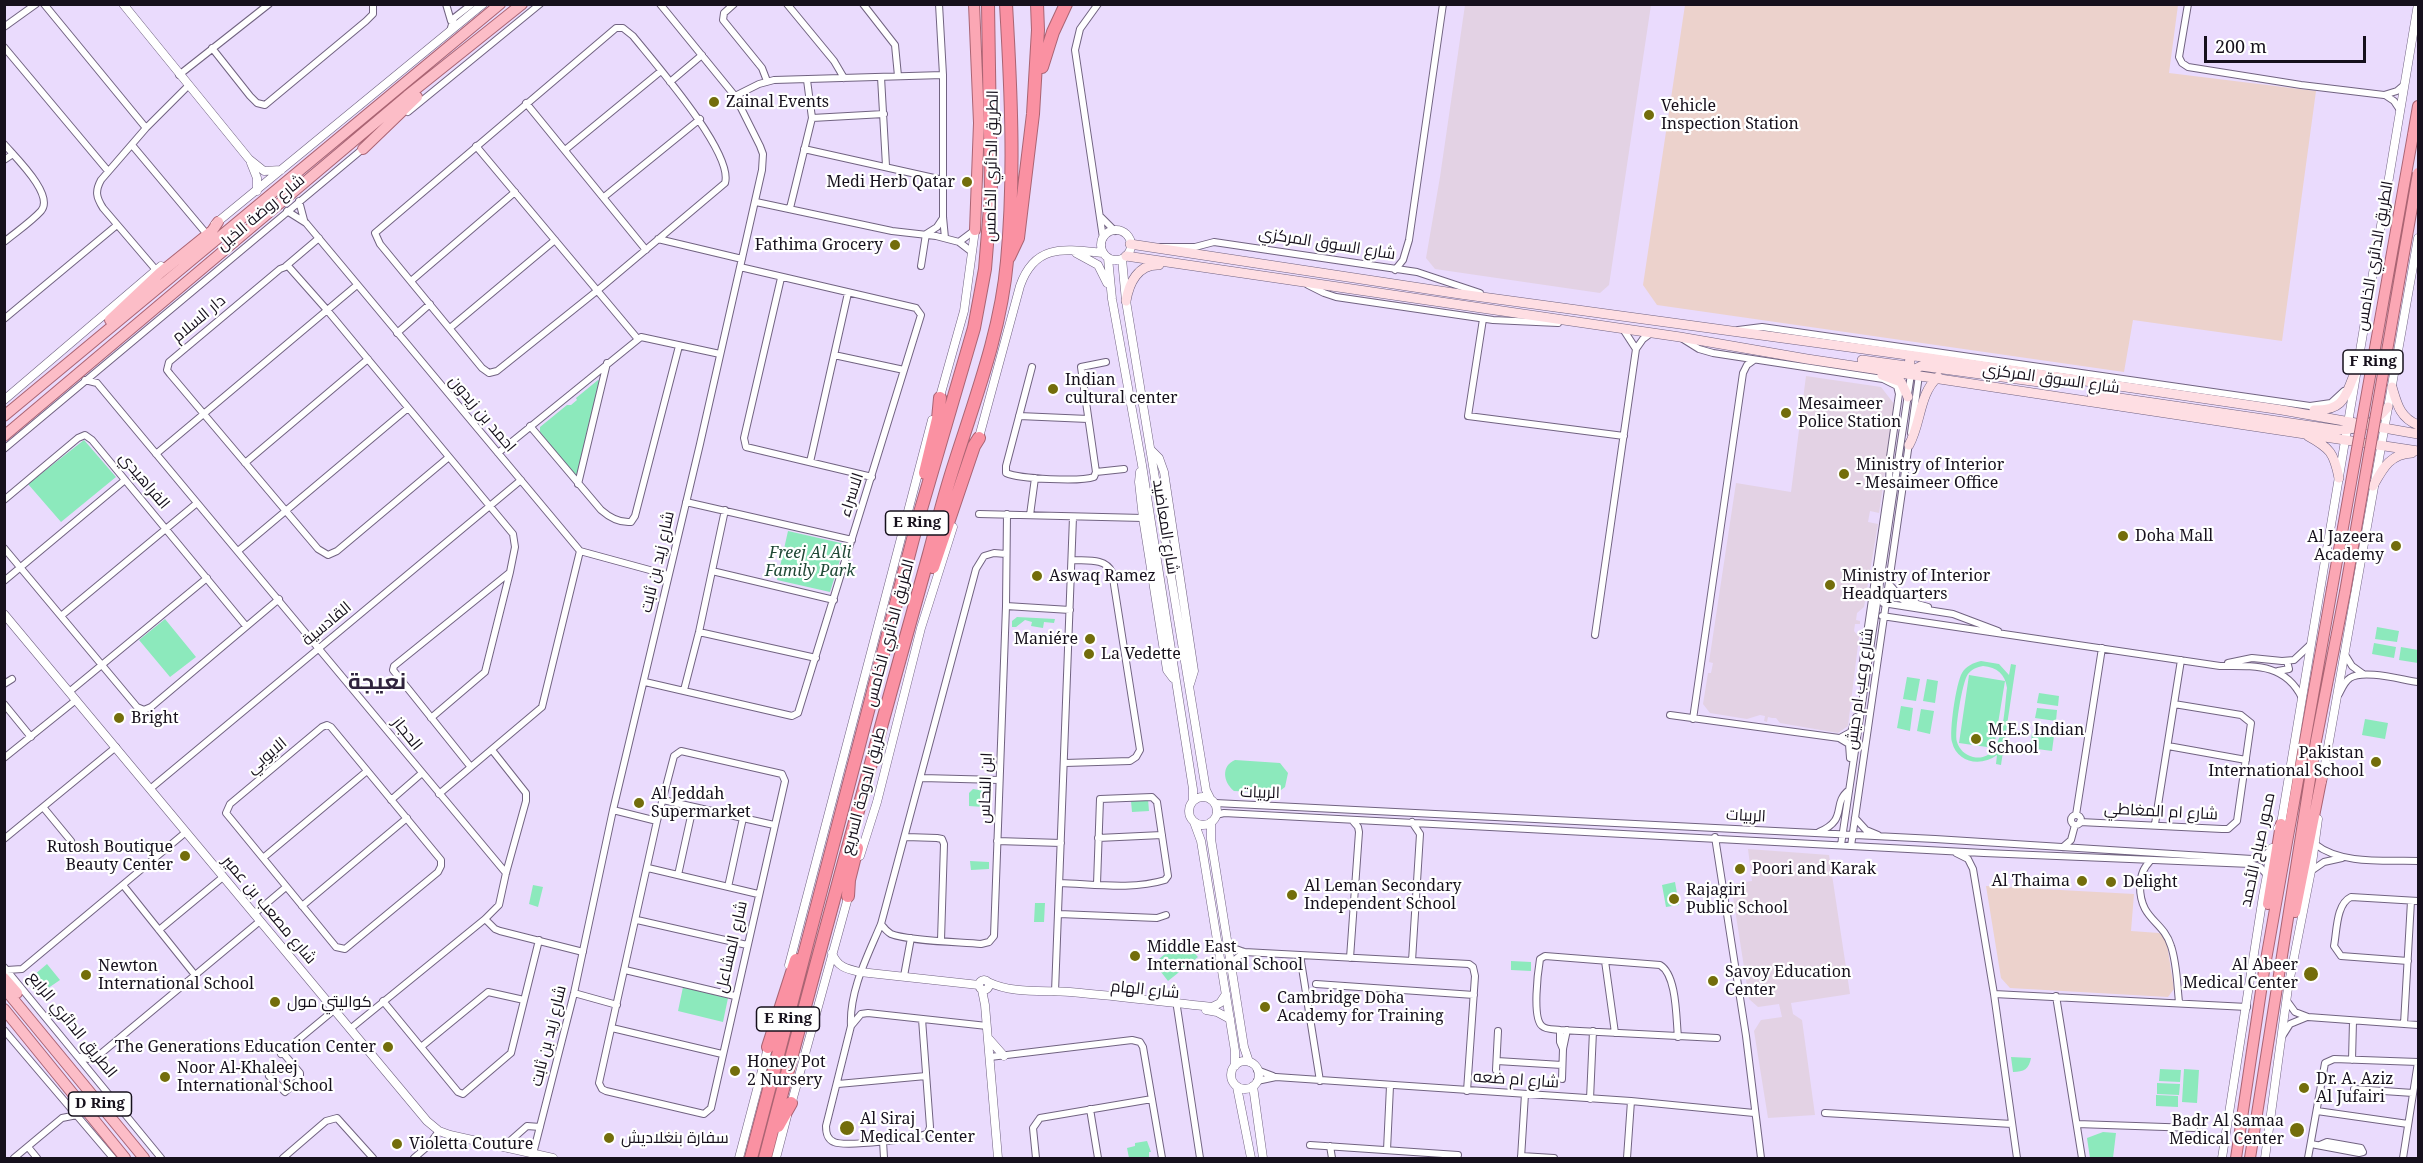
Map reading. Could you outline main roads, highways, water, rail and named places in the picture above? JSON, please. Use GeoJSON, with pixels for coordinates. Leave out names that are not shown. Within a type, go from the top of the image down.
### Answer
{"type":"FeatureCollection","features":[{"type":"Feature","properties":{"kind":"highway"},"geometry":{"type":"LineString","coordinates":[[974,4],[979,104],[979,165],[975,230]]}},
{"type":"Feature","properties":{"kind":"highway","name":"الطريق الدائري الخامس"},"geometry":{"type":"LineString","coordinates":[[751,1158],[919,516],[966,363],[986,269],[992,165],[988,4]]}},
{"type":"Feature","properties":{"kind":"highway","name":"الطريق الدائري الخامس"},"geometry":{"type":"LineString","coordinates":[[765,1158],[953,467],[990,352],[1007,261],[1012,166],[1006,4]]}},
{"type":"Feature","properties":{"kind":"highway"},"geometry":{"type":"LineString","coordinates":[[1007,261],[1018,238],[1033,109],[1038,30],[1037,4]]}},
{"type":"Feature","properties":{"kind":"highway"},"geometry":{"type":"LineString","coordinates":[[1033,109],[1048,44],[1066,4]]}},
{"type":"Feature","properties":{"kind":"highway","name":"الطريق الدائري الخامس"},"geometry":{"type":"LineString","coordinates":[[2332,589],[2418,106]]}},
{"type":"Feature","properties":{"kind":"highway","name":"الطريق الدائري الخامس"},"geometry":{"type":"LineString","coordinates":[[2276,985],[2316,741],[2345,592],[2418,173]]}},
{"type":"Feature","properties":{"kind":"highway"},"geometry":{"type":"LineString","coordinates":[[919,516],[920,492],[938,419],[940,398]]}},
{"type":"Feature","properties":{"kind":"highway"},"geometry":{"type":"LineString","coordinates":[[916,600],[928,580],[974,446],[979,438]]}},
{"type":"Feature","properties":{"kind":"highway","name":"محور صباح الأحمد"},"geometry":{"type":"LineString","coordinates":[[2236,1158],[2256,1018],[2332,589]]}},
{"type":"Feature","properties":{"kind":"highway"},"geometry":{"type":"LineString","coordinates":[[848,897],[849,880],[872,785],[869,771]]}},
{"type":"Feature","properties":{"kind":"highway"},"geometry":{"type":"LineString","coordinates":[[2250,1158],[2276,985],[2283,968],[2292,928],[2322,777]]}},
{"type":"Feature","properties":{"kind":"highway"},"geometry":{"type":"LineString","coordinates":[[2256,1018],[2255,998],[2281,824]]}},
{"type":"Feature","properties":{"kind":"highway"},"geometry":{"type":"LineString","coordinates":[[768,1047],[825,880]]}},
{"type":"Feature","properties":{"kind":"highway"},"geometry":{"type":"LineString","coordinates":[[769,1143],[791,1103]]}},
{"type":"Feature","properties":{"kind":"main road","name":"شارع روضة الخيل"},"geometry":{"type":"LineString","coordinates":[[4,416],[500,4]]}},
{"type":"Feature","properties":{"kind":"main road","name":"شارع روضة الخيل"},"geometry":{"type":"LineString","coordinates":[[4,436],[454,58],[522,4]]}},
{"type":"Feature","properties":{"kind":"main road"},"geometry":{"type":"LineString","coordinates":[[363,149],[443,75],[454,58]]}},
{"type":"Feature","properties":{"kind":"main road"},"geometry":{"type":"LineString","coordinates":[[104,333],[117,312],[212,231],[218,222]]}},
{"type":"Feature","properties":{"kind":"main road","name":"شارع السوق المركزي"},"geometry":{"type":"LineString","coordinates":[[1130,244],[1491,298],[1909,356],[1918,368],[1938,377],[2303,433],[2347,429]]}},
{"type":"Feature","properties":{"kind":"main road","name":"شارع السوق المركزي"},"geometry":{"type":"LineString","coordinates":[[1124,258],[1579,322],[1831,362],[1918,368],[2054,384],[2075,380],[2282,410],[2347,429],[2382,444],[2418,452]]}},
{"type":"Feature","properties":{"kind":"main road"},"geometry":{"type":"LineString","coordinates":[[1126,301],[1131,284],[1143,269],[1154,265],[1193,268]]}},
{"type":"Feature","properties":{"kind":"main road"},"geometry":{"type":"LineString","coordinates":[[1768,362],[1780,354]]}},
{"type":"Feature","properties":{"kind":"main road"},"geometry":{"type":"LineString","coordinates":[[1808,358],[1822,354],[1905,366],[1911,363],[1909,356]]}},
{"type":"Feature","properties":{"kind":"main road"},"geometry":{"type":"LineString","coordinates":[[1831,362],[1845,369],[1887,375],[1898,380],[1903,384],[1908,402]]}},
{"type":"Feature","properties":{"kind":"main road"},"geometry":{"type":"LineString","coordinates":[[2282,410],[2325,410],[2338,405],[2346,397],[2358,367]]}},
{"type":"Feature","properties":{"kind":"main road"},"geometry":{"type":"LineString","coordinates":[[1909,445],[1917,429],[1929,387],[1938,377]]}},
{"type":"Feature","properties":{"kind":"main road"},"geometry":{"type":"LineString","coordinates":[[2392,387],[2401,412],[2418,425]]}},
{"type":"Feature","properties":{"kind":"main road"},"geometry":{"type":"LineString","coordinates":[[2069,397],[2088,394],[2347,429],[2369,424],[2379,418],[2388,407]]}},
{"type":"Feature","properties":{"kind":"main road"},"geometry":{"type":"LineString","coordinates":[[2369,424],[2418,434]]}},
{"type":"Feature","properties":{"kind":"main road"},"geometry":{"type":"LineString","coordinates":[[2303,433],[2330,451],[2335,460],[2338,478]]}},
{"type":"Feature","properties":{"kind":"main road"},"geometry":{"type":"LineString","coordinates":[[2373,486],[2384,466],[2393,458],[2404,453],[2418,452]]}},
{"type":"Feature","properties":{"kind":"main road"},"geometry":{"type":"LineString","coordinates":[[5,971],[31,1020]]}},
{"type":"Feature","properties":{"kind":"main road","name":"الطريق الدائري الرابع"},"geometry":{"type":"LineString","coordinates":[[4,988],[144,1158]]}},
{"type":"Feature","properties":{"kind":"main road","name":"D Ring"},"geometry":{"type":"LineString","coordinates":[[4,1009],[125,1158]]}},
{"type":"Feature","properties":{"kind":"main road","name":"D Ring"},"geometry":{"type":"LineString","coordinates":[[4,1017],[18,1025]]}},
{"type":"Feature","properties":{"kind":"place","name":"Zainal Events"},"geometry":{"type":"Point","coordinates":[714,102]}},
{"type":"Feature","properties":{"kind":"place","name":"Vehicle Inspection Station"},"geometry":{"type":"Point","coordinates":[1649,115]}},
{"type":"Feature","properties":{"kind":"place","name":"Medi Herb Qatar"},"geometry":{"type":"Point","coordinates":[967,182]}},
{"type":"Feature","properties":{"kind":"place","name":"Fathima Grocery"},"geometry":{"type":"Point","coordinates":[895,245]}},
{"type":"Feature","properties":{"kind":"place","name":"Indian cultural center"},"geometry":{"type":"Point","coordinates":[1053,389]}},
{"type":"Feature","properties":{"kind":"place","name":"Mesaimeer Police Station"},"geometry":{"type":"Point","coordinates":[1786,413]}},
{"type":"Feature","properties":{"kind":"place","name":"Ministry of Interior - Mesaimeer Office"},"geometry":{"type":"Point","coordinates":[1844,474]}},
{"type":"Feature","properties":{"kind":"place","name":"Doha Mall"},"geometry":{"type":"Point","coordinates":[2123,536]}},
{"type":"Feature","properties":{"kind":"place","name":"Al Jazeera Academy"},"geometry":{"type":"Point","coordinates":[2396,546]}},
{"type":"Feature","properties":{"kind":"place","name":"Aswaq Ramez"},"geometry":{"type":"Point","coordinates":[1037,576]}},
{"type":"Feature","properties":{"kind":"place","name":"Ministry of Interior Headquarters"},"geometry":{"type":"Point","coordinates":[1830,585]}},
{"type":"Feature","properties":{"kind":"place","name":"Maniére"},"geometry":{"type":"Point","coordinates":[1090,639]}},
{"type":"Feature","properties":{"kind":"place","name":"La Vedette"},"geometry":{"type":"Point","coordinates":[1089,654]}},
{"type":"Feature","properties":{"kind":"place","name":"Bright"},"geometry":{"type":"Point","coordinates":[119,718]}},
{"type":"Feature","properties":{"kind":"place","name":"M.E.S Indian School"},"geometry":{"type":"Point","coordinates":[1976,739]}},
{"type":"Feature","properties":{"kind":"place","name":"Pakistan International School"},"geometry":{"type":"Point","coordinates":[2376,762]}},
{"type":"Feature","properties":{"kind":"place","name":"Al Jeddah Supermarket"},"geometry":{"type":"Point","coordinates":[639,803]}},
{"type":"Feature","properties":{"kind":"place","name":"Rutosh Boutique Beauty Center"},"geometry":{"type":"Point","coordinates":[185,856]}},
{"type":"Feature","properties":{"kind":"place","name":"Poori and Karak"},"geometry":{"type":"Point","coordinates":[1740,869]}},
{"type":"Feature","properties":{"kind":"place","name":"Al Thaima"},"geometry":{"type":"Point","coordinates":[2082,881]}},
{"type":"Feature","properties":{"kind":"place","name":"Delight"},"geometry":{"type":"Point","coordinates":[2111,882]}},
{"type":"Feature","properties":{"kind":"place","name":"Al Leman Secondary Independent School"},"geometry":{"type":"Point","coordinates":[1292,895]}},
{"type":"Feature","properties":{"kind":"place","name":"Rajagiri Public School"},"geometry":{"type":"Point","coordinates":[1674,899]}},
{"type":"Feature","properties":{"kind":"place","name":"Middle East International School"},"geometry":{"type":"Point","coordinates":[1135,956]}},
{"type":"Feature","properties":{"kind":"place","name":"Al Abeer Medical Center"},"geometry":{"type":"Point","coordinates":[2311,974]}},
{"type":"Feature","properties":{"kind":"place","name":"Newton International School"},"geometry":{"type":"Point","coordinates":[86,975]}},
{"type":"Feature","properties":{"kind":"place","name":"Savoy Education Center"},"geometry":{"type":"Point","coordinates":[1713,981]}},
{"type":"Feature","properties":{"kind":"place","name":"كواليتي مول"},"geometry":{"type":"Point","coordinates":[275,1002]}},
{"type":"Feature","properties":{"kind":"place","name":"Cambridge Doha Academy for Training"},"geometry":{"type":"Point","coordinates":[1265,1007]}},
{"type":"Feature","properties":{"kind":"place","name":"The Generations Education Center"},"geometry":{"type":"Point","coordinates":[388,1047]}},
{"type":"Feature","properties":{"kind":"place","name":"Honey Pot 2 Nursery"},"geometry":{"type":"Point","coordinates":[735,1071]}},
{"type":"Feature","properties":{"kind":"place","name":"Noor Al-Khaleej International School"},"geometry":{"type":"Point","coordinates":[165,1077]}},
{"type":"Feature","properties":{"kind":"place","name":"Dr. A. Aziz Al Jufairi"},"geometry":{"type":"Point","coordinates":[2304,1088]}},
{"type":"Feature","properties":{"kind":"place","name":"Al Siraj Medical Center"},"geometry":{"type":"Point","coordinates":[847,1128]}},
{"type":"Feature","properties":{"kind":"place","name":"Badr Al Samaa Medical Center"},"geometry":{"type":"Point","coordinates":[2297,1130]}},
{"type":"Feature","properties":{"kind":"place","name":"سفارة بنغلاديش"},"geometry":{"type":"Point","coordinates":[609,1138]}},
{"type":"Feature","properties":{"kind":"place","name":"Violetta Couture"},"geometry":{"type":"Point","coordinates":[397,1144]}},
{"type":"Feature","properties":{"kind":"district","name":"نعيجة"},"geometry":{"type":"Point","coordinates":[377,683]}},
{"type":"Feature","properties":{"kind":"park label","name":"Freej Al Ali Family Park"},"geometry":{"type":"Point","coordinates":[810,562]}}]}
